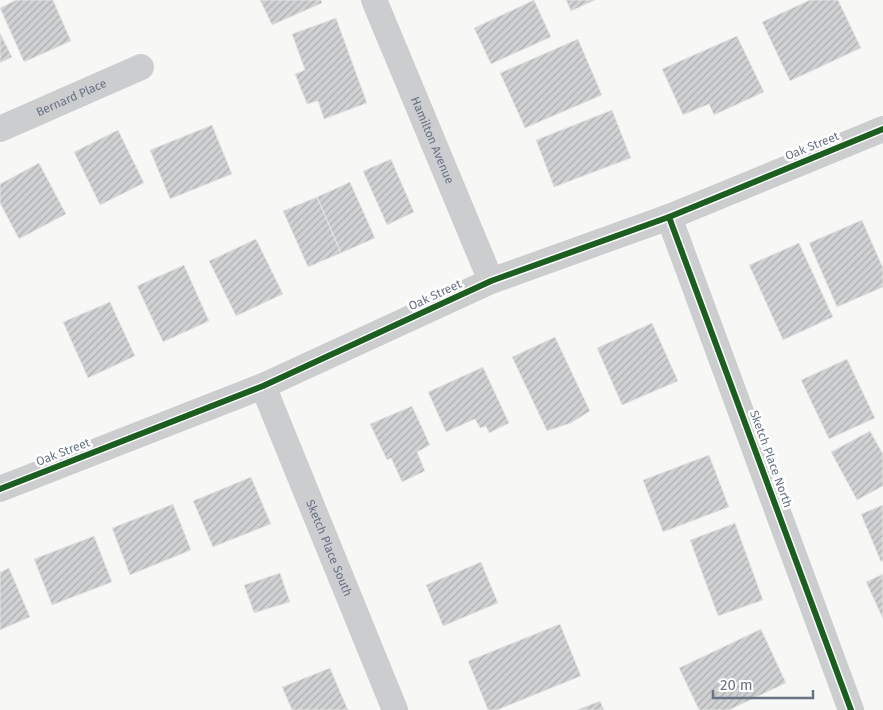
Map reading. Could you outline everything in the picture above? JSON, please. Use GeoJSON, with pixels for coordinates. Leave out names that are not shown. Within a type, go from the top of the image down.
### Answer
{"type":"FeatureCollection","features":[{"type":"Feature","properties":{"kind":"street","name":"Hamilton Avenue"},"geometry":{"type":"LineString","coordinates":[[374,0],[492,281]]}},
{"type":"Feature","properties":{"kind":"street","name":"Bernard Place"},"geometry":{"type":"LineString","coordinates":[[0,129],[141,68]]}},
{"type":"Feature","properties":{"kind":"street","name":"Oak Street"},"geometry":{"type":"LineString","coordinates":[[0,489],[263,386],[492,281],[669,216],[883,129]]}},
{"type":"Feature","properties":{"kind":"street","name":"Sketch Place North"},"geometry":{"type":"LineString","coordinates":[[669,216],[851,710]]}},
{"type":"Feature","properties":{"kind":"street","name":"Sketch Place South"},"geometry":{"type":"LineString","coordinates":[[263,386],[395,710]]}},
{"type":"Feature","properties":{"kind":"building"},"geometry":{"type":"Polygon","coordinates":[[[16,0],[53,0],[71,41],[24,62],[0,8],[16,0]]]}},
{"type":"Feature","properties":{"kind":"building"},"geometry":{"type":"Polygon","coordinates":[[[260,0],[321,0],[322,3],[272,25],[260,0]]]}},
{"type":"Feature","properties":{"kind":"building"},"geometry":{"type":"Polygon","coordinates":[[[534,0],[551,37],[491,64],[474,28],[534,0]]]}},
{"type":"Feature","properties":{"kind":"building"},"geometry":{"type":"Polygon","coordinates":[[[566,0],[595,0],[571,11],[566,0]]]}},
{"type":"Feature","properties":{"kind":"building"},"geometry":{"type":"Polygon","coordinates":[[[810,0],[838,0],[861,48],[790,81],[762,22],[810,0]]]}},
{"type":"Feature","properties":{"kind":"building"},"geometry":{"type":"Polygon","coordinates":[[[336,18],[367,103],[324,119],[318,101],[307,104],[295,74],[305,70],[292,34],[336,18]]]}},
{"type":"Feature","properties":{"kind":"building"},"geometry":{"type":"Polygon","coordinates":[[[0,33],[12,57],[0,63],[0,33]]]}},
{"type":"Feature","properties":{"kind":"building"},"geometry":{"type":"Polygon","coordinates":[[[737,36],[764,92],[714,115],[709,104],[683,115],[662,69],[737,36]]]}},
{"type":"Feature","properties":{"kind":"building"},"geometry":{"type":"Polygon","coordinates":[[[578,39],[602,95],[525,128],[500,73],[578,39]]]}},
{"type":"Feature","properties":{"kind":"building"},"geometry":{"type":"Polygon","coordinates":[[[612,110],[631,158],[554,187],[536,140],[612,110]]]}},
{"type":"Feature","properties":{"kind":"building"},"geometry":{"type":"Polygon","coordinates":[[[212,125],[232,174],[170,199],[150,150],[212,125]]]}},
{"type":"Feature","properties":{"kind":"building"},"geometry":{"type":"Polygon","coordinates":[[[118,130],[144,183],[100,205],[74,152],[118,130]]]}},
{"type":"Feature","properties":{"kind":"building"},"geometry":{"type":"Polygon","coordinates":[[[391,159],[414,212],[387,225],[363,171],[391,159]]]}},
{"type":"Feature","properties":{"kind":"building"},"geometry":{"type":"Polygon","coordinates":[[[39,163],[66,214],[19,239],[0,203],[0,184],[39,163]]]}},
{"type":"Feature","properties":{"kind":"building"},"geometry":{"type":"Polygon","coordinates":[[[350,182],[375,238],[341,253],[317,197],[350,182]]]}},
{"type":"Feature","properties":{"kind":"building"},"geometry":{"type":"Polygon","coordinates":[[[317,197],[341,253],[308,267],[283,211],[317,197]]]}},
{"type":"Feature","properties":{"kind":"building"},"geometry":{"type":"Polygon","coordinates":[[[862,220],[883,268],[883,287],[837,307],[809,243],[862,220]]]}},
{"type":"Feature","properties":{"kind":"building"},"geometry":{"type":"Polygon","coordinates":[[[256,239],[283,294],[236,316],[209,261],[256,239]]]}},
{"type":"Feature","properties":{"kind":"building"},"geometry":{"type":"Polygon","coordinates":[[[799,243],[833,317],[783,340],[749,265],[799,243]]]}},
{"type":"Feature","properties":{"kind":"building"},"geometry":{"type":"Polygon","coordinates":[[[184,265],[209,321],[163,342],[137,286],[184,265]]]}},
{"type":"Feature","properties":{"kind":"building"},"geometry":{"type":"Polygon","coordinates":[[[110,302],[135,356],[88,378],[63,322],[110,302]]]}},
{"type":"Feature","properties":{"kind":"building"},"geometry":{"type":"Polygon","coordinates":[[[652,323],[678,381],[622,405],[597,348],[652,323]]]}},
{"type":"Feature","properties":{"kind":"building"},"geometry":{"type":"Polygon","coordinates":[[[555,337],[590,411],[571,423],[547,431],[512,357],[555,337]]]}},
{"type":"Feature","properties":{"kind":"building"},"geometry":{"type":"Polygon","coordinates":[[[847,359],[875,418],[829,439],[801,380],[847,359]]]}},
{"type":"Feature","properties":{"kind":"building"},"geometry":{"type":"Polygon","coordinates":[[[483,367],[509,423],[489,433],[486,426],[480,428],[475,419],[446,432],[428,392],[483,367]]]}},
{"type":"Feature","properties":{"kind":"building"},"geometry":{"type":"Polygon","coordinates":[[[412,406],[430,445],[417,452],[425,471],[402,482],[391,458],[387,460],[370,424],[412,406]]]}},
{"type":"Feature","properties":{"kind":"building"},"geometry":{"type":"Polygon","coordinates":[[[870,431],[883,454],[883,486],[857,500],[831,452],[870,431]]]}},
{"type":"Feature","properties":{"kind":"building"},"geometry":{"type":"Polygon","coordinates":[[[709,455],[729,507],[663,532],[643,480],[709,455]]]}},
{"type":"Feature","properties":{"kind":"building"},"geometry":{"type":"Polygon","coordinates":[[[251,477],[271,524],[213,547],[193,501],[251,477]]]}},
{"type":"Feature","properties":{"kind":"building"},"geometry":{"type":"Polygon","coordinates":[[[173,504],[191,550],[130,575],[112,528],[173,504]]]}},
{"type":"Feature","properties":{"kind":"building"},"geometry":{"type":"Polygon","coordinates":[[[883,505],[883,561],[881,562],[861,514],[883,505]]]}},
{"type":"Feature","properties":{"kind":"building"},"geometry":{"type":"Polygon","coordinates":[[[735,523],[763,600],[718,616],[690,540],[735,523]]]}},
{"type":"Feature","properties":{"kind":"building"},"geometry":{"type":"Polygon","coordinates":[[[94,536],[112,582],[52,605],[34,559],[94,536]]]}},
{"type":"Feature","properties":{"kind":"building"},"geometry":{"type":"Polygon","coordinates":[[[481,562],[498,603],[443,626],[426,585],[481,562]]]}},
{"type":"Feature","properties":{"kind":"building"},"geometry":{"type":"Polygon","coordinates":[[[9,568],[30,617],[0,630],[0,572],[9,568]]]}},
{"type":"Feature","properties":{"kind":"building"},"geometry":{"type":"Polygon","coordinates":[[[280,573],[290,602],[254,613],[244,585],[280,573]]]}},
{"type":"Feature","properties":{"kind":"building"},"geometry":{"type":"Polygon","coordinates":[[[883,574],[883,619],[866,582],[883,574]]]}},
{"type":"Feature","properties":{"kind":"building"},"geometry":{"type":"Polygon","coordinates":[[[560,624],[581,676],[497,710],[488,710],[468,661],[560,624]]]}},
{"type":"Feature","properties":{"kind":"building"},"geometry":{"type":"Polygon","coordinates":[[[761,629],[786,683],[729,710],[699,710],[679,668],[761,629]]]}},
{"type":"Feature","properties":{"kind":"building"},"geometry":{"type":"Polygon","coordinates":[[[330,668],[348,710],[292,710],[282,687],[330,668]]]}},
{"type":"Feature","properties":{"kind":"building"},"geometry":{"type":"Polygon","coordinates":[[[600,701],[604,710],[577,710],[600,701]]]}},
{"type":"Feature","properties":{"kind":"cycle path"},"geometry":{"type":"LineString","coordinates":[[0,489],[263,386],[491,281],[669,217],[883,129]]}},
{"type":"Feature","properties":{"kind":"cycle path"},"geometry":{"type":"LineString","coordinates":[[669,217],[851,710]]}}]}
